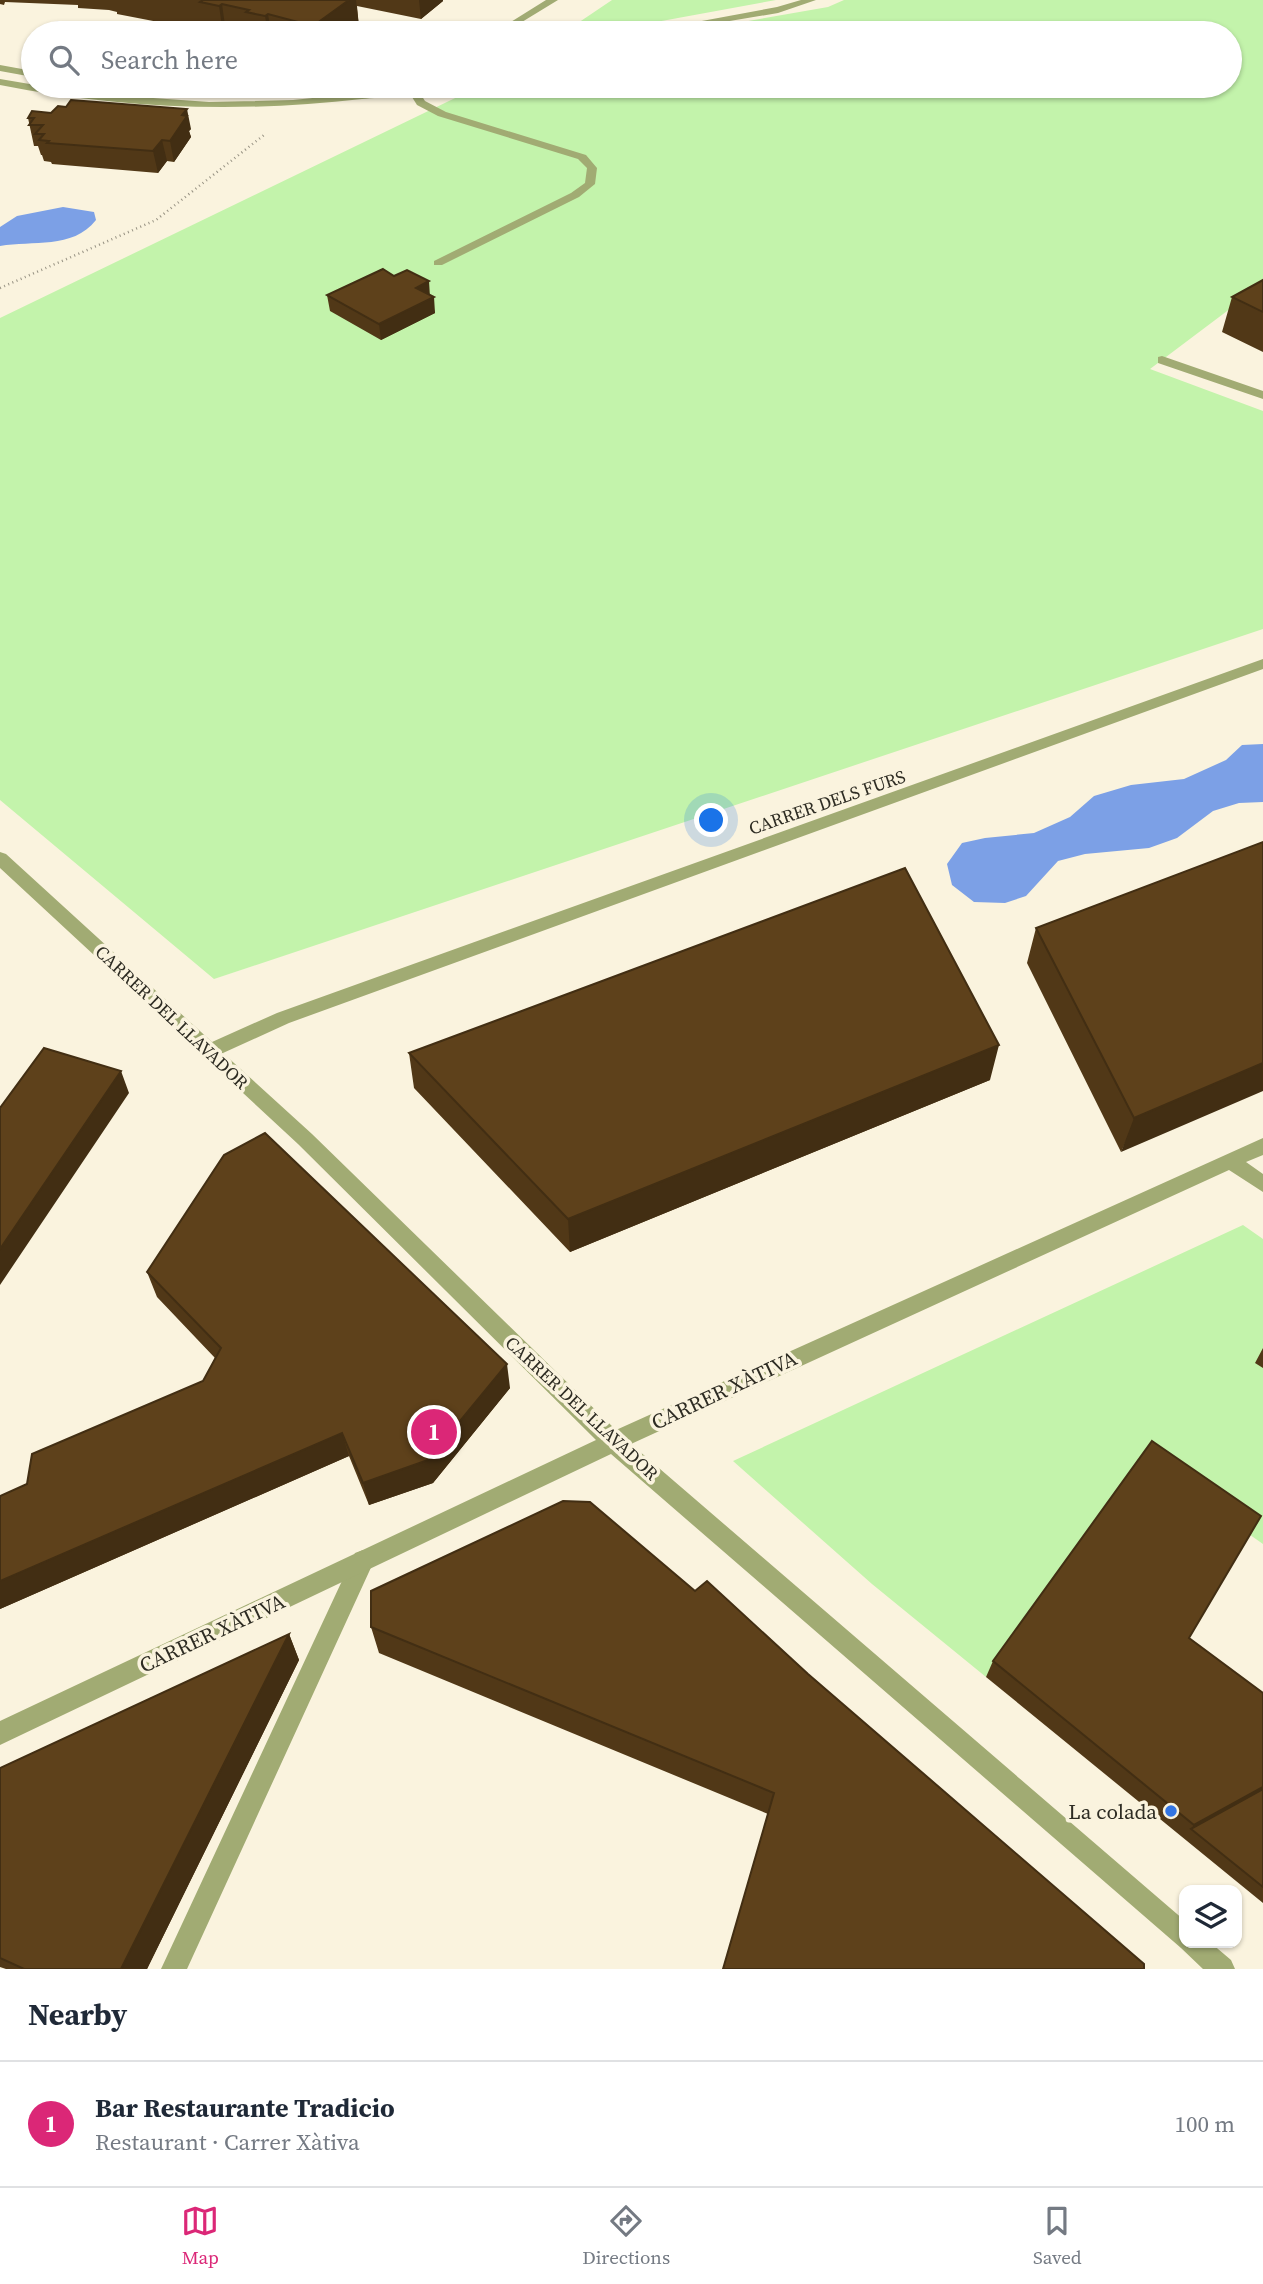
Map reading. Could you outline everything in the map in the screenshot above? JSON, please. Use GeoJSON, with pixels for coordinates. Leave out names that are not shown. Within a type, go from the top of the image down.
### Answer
{"type":"FeatureCollection","features":[{"type":"Feature","properties":{"kind":"street"},"geometry":{"type":"LineString","coordinates":[[522,21],[553,0]]}},
{"type":"Feature","properties":{"kind":"street"},"geometry":{"type":"LineString","coordinates":[[713,21],[778,10],[811,0]]}},
{"type":"Feature","properties":{"kind":"street"},"geometry":{"type":"LineString","coordinates":[[0,68],[21,72]]}},
{"type":"Feature","properties":{"kind":"street"},"geometry":{"type":"LineString","coordinates":[[0,82],[21,85]]}},
{"type":"Feature","properties":{"kind":"street"},"geometry":{"type":"LineString","coordinates":[[113,98],[148,103],[237,106],[338,98]]}},
{"type":"Feature","properties":{"kind":"street"},"geometry":{"type":"LineString","coordinates":[[418,98],[421,103],[442,114],[582,157],[592,168],[590,184],[575,195],[438,263]]}},
{"type":"Feature","properties":{"kind":"street"},"geometry":{"type":"LineString","coordinates":[[1162,360],[1263,395]]}},
{"type":"Feature","properties":{"kind":"street","name":"CARRER DELS FURS"},"geometry":{"type":"LineString","coordinates":[[208,1052],[283,1018],[1258,670]]}},
{"type":"Feature","properties":{"kind":"street","name":"CARRER DEL LLAVADOR"},"geometry":{"type":"LineString","coordinates":[[0,858],[305,1139],[612,1441],[1179,1932]]}},
{"type":"Feature","properties":{"kind":"street","name":"CARRER XÀTIVA"},"geometry":{"type":"LineString","coordinates":[[0,1733],[612,1441],[1263,1146]]}},
{"type":"Feature","properties":{"kind":"street"},"geometry":{"type":"LineString","coordinates":[[1230,1161],[1263,1184]]}},
{"type":"Feature","properties":{"kind":"street"},"geometry":{"type":"LineString","coordinates":[[174,1969],[363,1561]]}},
{"type":"Feature","properties":{"kind":"street"},"geometry":{"type":"LineString","coordinates":[[1198,1948],[1222,1969]]}},
{"type":"Feature","properties":{"kind":"path"},"geometry":{"type":"LineString","coordinates":[[0,288],[156,220],[305,102]]}},
{"type":"Feature","properties":{"kind":"green space"},"geometry":{"type":"Polygon","coordinates":[[[612,0],[776,0],[661,21],[581,21],[612,0]]]}},
{"type":"Feature","properties":{"kind":"green space"},"geometry":{"type":"Polygon","coordinates":[[[844,0],[1263,0],[1263,284],[1150,369],[1263,411],[1263,629],[214,979],[0,800],[0,318],[455,98],[1242,98],[1242,21],[748,21],[828,7],[844,0]]]}},
{"type":"Feature","properties":{"kind":"green space"},"geometry":{"type":"Polygon","coordinates":[[[1243,1225],[1263,1239],[1263,1544],[1143,1460],[986,1677],[872,1584],[733,1461],[1243,1225]]]}},
{"type":"Feature","properties":{"kind":"water"},"geometry":{"type":"Polygon","coordinates":[[[63,207],[94,212],[96,220],[76,236],[64,240],[0,246],[0,227],[17,216],[63,207]]]}},
{"type":"Feature","properties":{"kind":"water"},"geometry":{"type":"Polygon","coordinates":[[[1263,744],[1263,802],[1239,803],[1213,811],[1177,838],[1149,848],[1085,854],[1058,861],[1026,896],[1005,903],[974,902],[952,885],[947,864],[962,843],[1034,833],[1070,817],[1094,796],[1131,785],[1184,779],[1226,760],[1242,745],[1263,744]]]}},
{"type":"Feature","properties":{"kind":"building"},"geometry":{"type":"Polygon","coordinates":[[[349,0],[320,21],[294,21],[246,12],[249,10],[222,4],[219,6],[200,2],[349,0]]]}},
{"type":"Feature","properties":{"kind":"building"},"geometry":{"type":"Polygon","coordinates":[[[71,100],[187,109],[182,115],[187,116],[170,141],[162,140],[153,151],[47,143],[49,141],[39,140],[44,134],[35,134],[43,125],[29,125],[34,118],[28,118],[32,111],[51,113],[58,106],[66,107],[71,100]]]}},
{"type":"Feature","properties":{"kind":"building"},"geometry":{"type":"Polygon","coordinates":[[[383,269],[394,276],[407,270],[429,281],[416,288],[434,297],[379,324],[327,295],[383,269]]]}},
{"type":"Feature","properties":{"kind":"building"},"geometry":{"type":"Polygon","coordinates":[[[1263,280],[1263,312],[1232,297],[1263,280]]]}},
{"type":"Feature","properties":{"kind":"building"},"geometry":{"type":"Polygon","coordinates":[[[1263,842],[1263,1063],[1134,1118],[1036,928],[1263,842]]]}},
{"type":"Feature","properties":{"kind":"building"},"geometry":{"type":"Polygon","coordinates":[[[905,868],[999,1045],[568,1219],[409,1053],[905,868]]]}},
{"type":"Feature","properties":{"kind":"building"},"geometry":{"type":"Polygon","coordinates":[[[44,1048],[121,1071],[0,1249],[0,1108],[44,1048]]]}},
{"type":"Feature","properties":{"kind":"building"},"geometry":{"type":"Polygon","coordinates":[[[265,1133],[507,1364],[428,1460],[363,1483],[342,1433],[0,1581],[0,1496],[27,1484],[32,1454],[203,1381],[221,1348],[147,1272],[224,1155],[265,1133]]]}},
{"type":"Feature","properties":{"kind":"building"},"geometry":{"type":"Polygon","coordinates":[[[1152,1441],[1261,1516],[1189,1638],[1263,1693],[1263,1787],[1194,1825],[993,1661],[1152,1441]]]}},
{"type":"Feature","properties":{"kind":"building"},"geometry":{"type":"Polygon","coordinates":[[[563,1501],[590,1502],[695,1591],[707,1581],[808,1674],[1144,1964],[1144,1969],[723,1969],[774,1793],[371,1627],[371,1591],[563,1501]]]}},
{"type":"Feature","properties":{"kind":"building"},"geometry":{"type":"Polygon","coordinates":[[[289,1634],[121,1969],[24,1969],[0,1958],[0,1768],[289,1634]]]}},
{"type":"Feature","properties":{"kind":"building"},"geometry":{"type":"Polygon","coordinates":[[[1263,1789],[1263,1887],[1191,1829],[1263,1789]]]}},
{"type":"Feature","properties":{"kind":"place","name":"Bar Restaurante Tradicio"},"geometry":{"type":"Point","coordinates":[434,1432]}},
{"type":"Feature","properties":{"kind":"place","name":"La colada"},"geometry":{"type":"Point","coordinates":[1171,1811]}}]}
